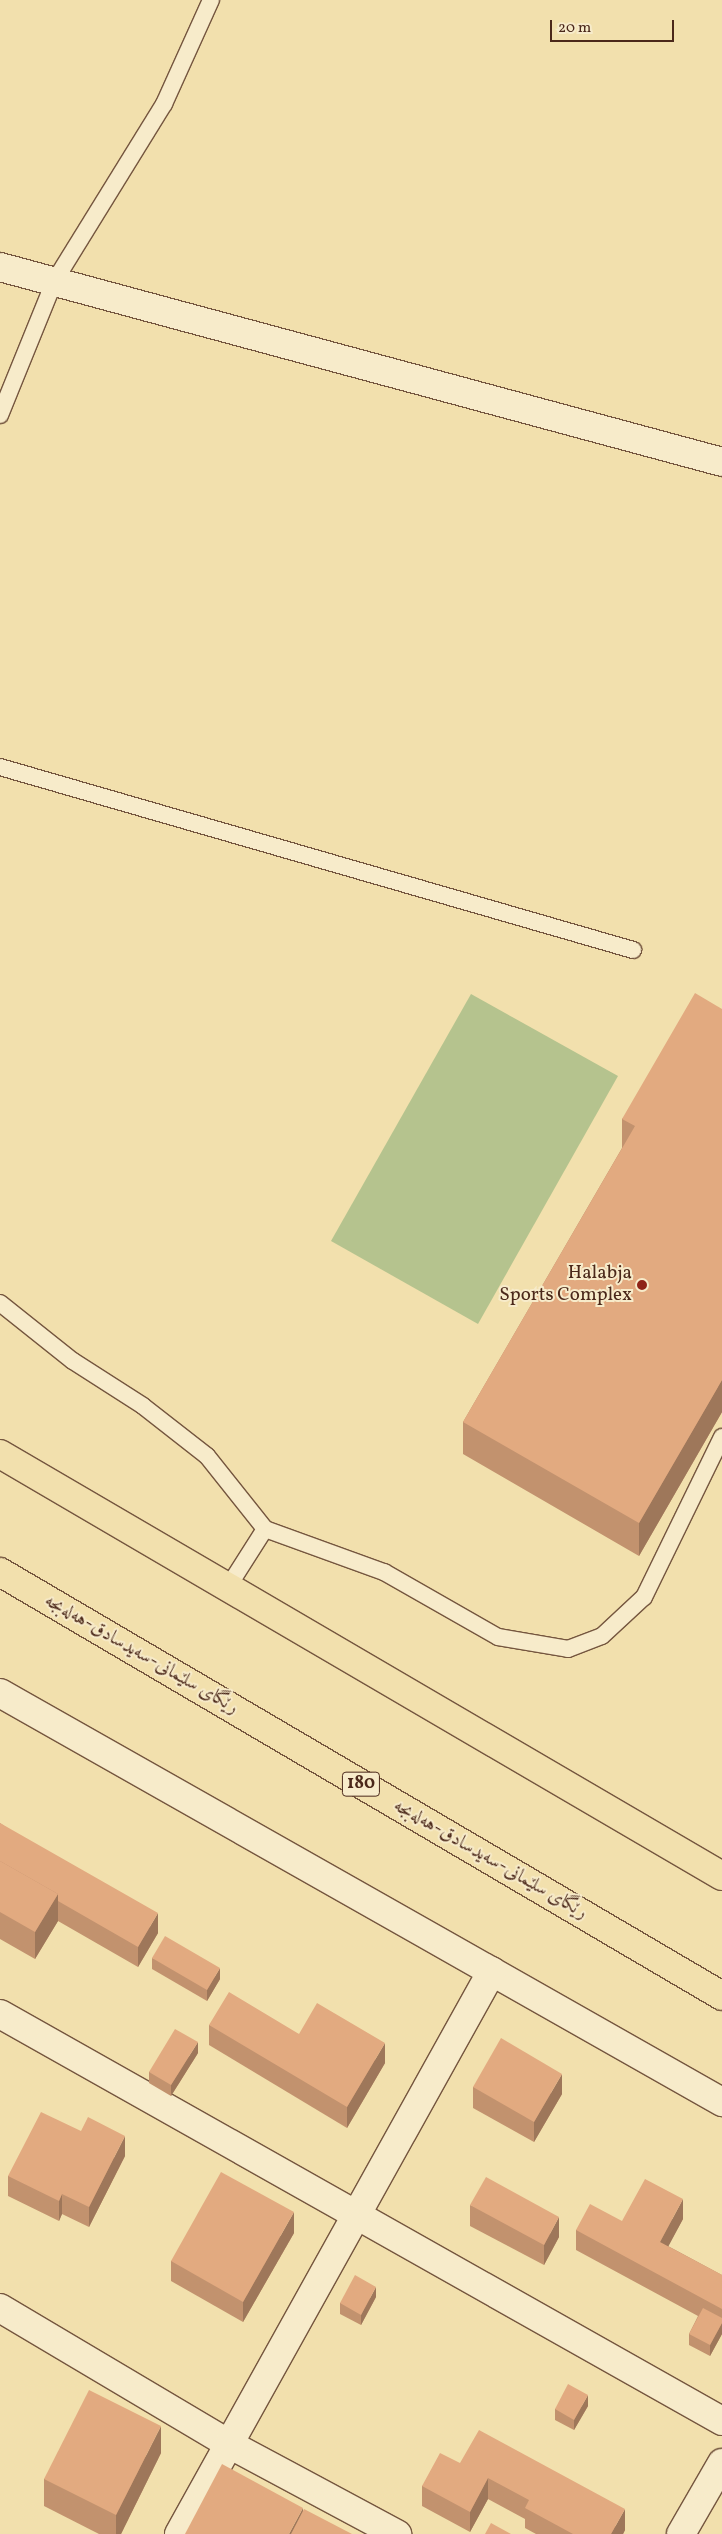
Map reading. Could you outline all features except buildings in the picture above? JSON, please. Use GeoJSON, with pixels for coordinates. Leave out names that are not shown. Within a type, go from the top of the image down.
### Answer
{"type":"FeatureCollection","features":[{"type":"Feature","properties":{"kind":"highway"},"geometry":{"type":"LineString","coordinates":[[0,1454],[722,1876]]}},
{"type":"Feature","properties":{"kind":"highway","name":"رێگای سلێمانی-سەیدسادق-هەلەبجە"},"geometry":{"type":"LineString","coordinates":[[0,1572],[722,1996]]}},
{"type":"Feature","properties":{"kind":"street"},"geometry":{"type":"LineString","coordinates":[[0,267],[722,462]]}},
{"type":"Feature","properties":{"kind":"street"},"geometry":{"type":"LineString","coordinates":[[0,1693],[722,2102]]}},
{"type":"Feature","properties":{"kind":"street"},"geometry":{"type":"LineString","coordinates":[[179,2534],[492,1972]]}},
{"type":"Feature","properties":{"kind":"street"},"geometry":{"type":"LineString","coordinates":[[0,2014],[722,2421]]}},
{"type":"Feature","properties":{"kind":"street"},"geometry":{"type":"LineString","coordinates":[[0,2308],[229,2444],[397,2534]]}},
{"type":"Feature","properties":{"kind":"street"},"geometry":{"type":"LineString","coordinates":[[681,2534],[722,2463]]}},
{"type":"Feature","properties":{"kind":"lane"},"geometry":{"type":"LineString","coordinates":[[0,415],[54,282],[164,104],[211,0]]}},
{"type":"Feature","properties":{"kind":"lane"},"geometry":{"type":"LineString","coordinates":[[0,767],[633,950]]}},
{"type":"Feature","properties":{"kind":"lane"},"geometry":{"type":"LineString","coordinates":[[0,1303],[73,1361],[143,1406],[207,1456],[265,1529],[384,1572],[498,1637],[568,1649],[602,1636],[644,1597],[722,1437]]}},
{"type":"Feature","properties":{"kind":"lane"},"geometry":{"type":"LineString","coordinates":[[228,1587],[265,1529]]}},
{"type":"Feature","properties":{"kind":"green space"},"geometry":{"type":"Polygon","coordinates":[[[471,994],[618,1076],[478,1324],[331,1241],[471,994]]]}},
{"type":"Feature","properties":{"kind":"place","name":"Halabja Sports Complex"},"geometry":{"type":"Point","coordinates":[642,1285]}}]}
